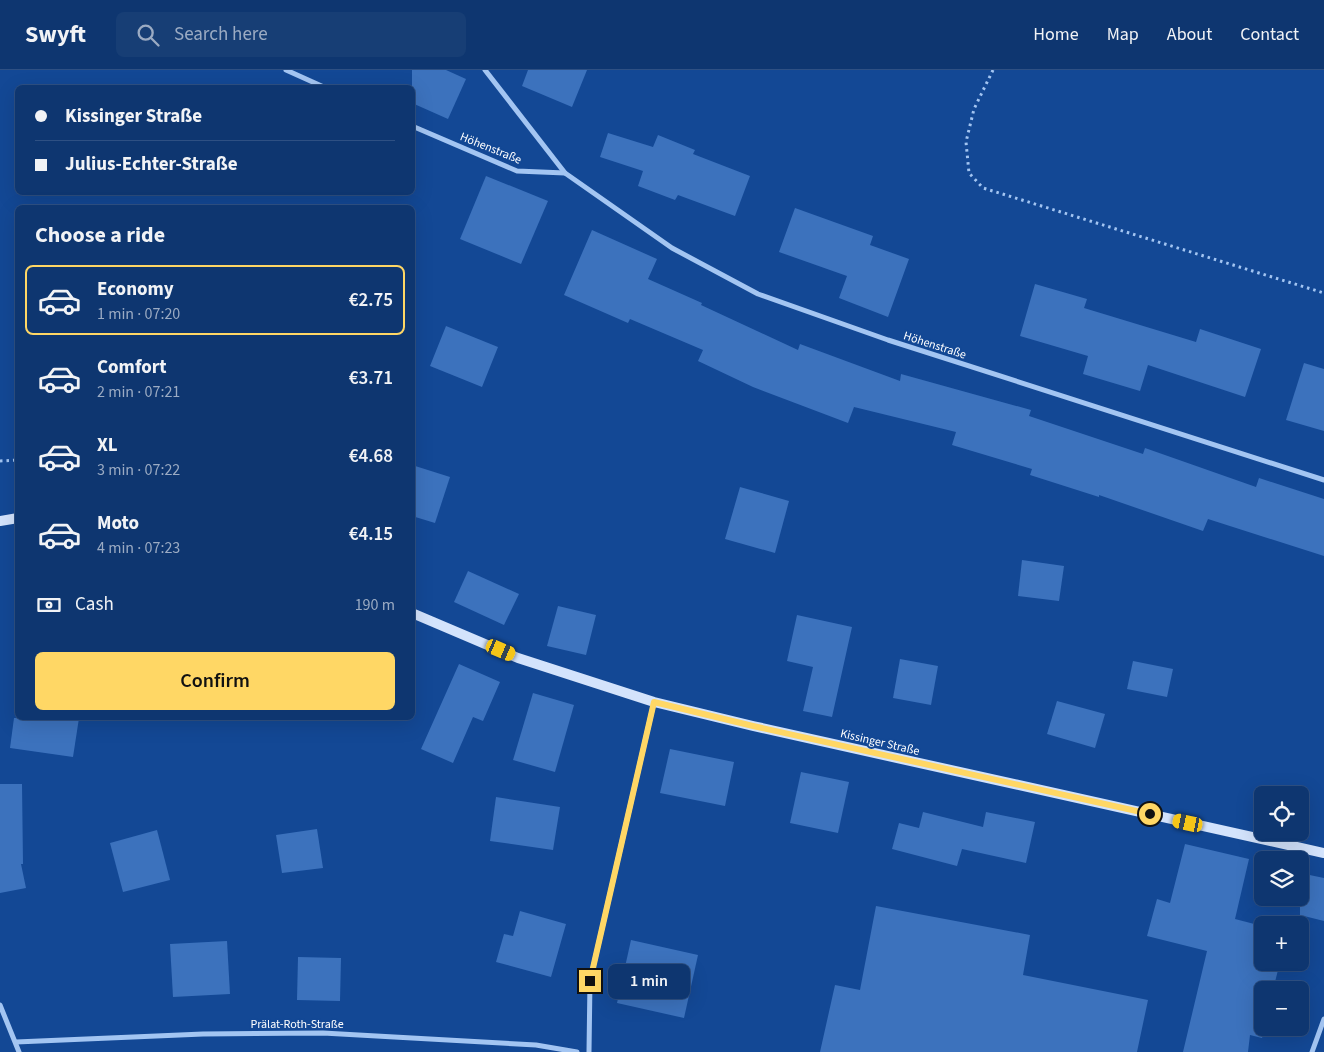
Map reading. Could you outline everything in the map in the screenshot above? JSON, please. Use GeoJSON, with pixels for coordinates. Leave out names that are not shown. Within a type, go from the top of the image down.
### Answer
{"type":"FeatureCollection","features":[{"type":"Feature","properties":{"kind":"street"},"geometry":{"type":"LineString","coordinates":[[286,70],[319,85]]}},
{"type":"Feature","properties":{"kind":"street","name":"Höhenstraße"},"geometry":{"type":"LineString","coordinates":[[485,70],[566,173],[672,248],[758,294],[888,340],[1324,480]]}},
{"type":"Feature","properties":{"kind":"street","name":"Höhenstraße"},"geometry":{"type":"LineString","coordinates":[[415,127],[517,171],[566,173]]}},
{"type":"Feature","properties":{"kind":"street"},"geometry":{"type":"LineString","coordinates":[[0,521],[15,518]]}},
{"type":"Feature","properties":{"kind":"street","name":"Kissinger Straße"},"geometry":{"type":"LineString","coordinates":[[415,614],[518,658],[654,702],[753,726],[1324,853]]}},
{"type":"Feature","properties":{"kind":"street"},"geometry":{"type":"LineString","coordinates":[[589,1052],[590,981],[654,702]]}},
{"type":"Feature","properties":{"kind":"street"},"geometry":{"type":"LineString","coordinates":[[0,1005],[19,1052]]}},
{"type":"Feature","properties":{"kind":"street"},"geometry":{"type":"LineString","coordinates":[[1312,1052],[1324,1019]]}},
{"type":"Feature","properties":{"kind":"street","name":"Prälat-Roth-Straße"},"geometry":{"type":"LineString","coordinates":[[16,1042],[203,1034],[323,1033],[536,1045],[577,1052]]}},
{"type":"Feature","properties":{"kind":"path"},"geometry":{"type":"LineString","coordinates":[[993,70],[974,109],[966,142],[969,173],[984,188],[1324,293]]}},
{"type":"Feature","properties":{"kind":"path"},"geometry":{"type":"LineString","coordinates":[[0,462],[15,460]]}},
{"type":"Feature","properties":{"kind":"building"},"geometry":{"type":"Polygon","coordinates":[[[412,70],[446,70],[466,79],[448,119],[415,104],[415,85],[412,85],[412,70]]]}},
{"type":"Feature","properties":{"kind":"building"},"geometry":{"type":"Polygon","coordinates":[[[528,70],[587,70],[572,107],[522,86],[528,70]]]}},
{"type":"Feature","properties":{"kind":"building"},"geometry":{"type":"Polygon","coordinates":[[[608,133],[653,147],[658,135],[695,150],[693,154],[750,176],[735,216],[678,195],[675,200],[638,186],[643,171],[600,157],[608,133]]]}},
{"type":"Feature","properties":{"kind":"building"},"geometry":{"type":"Polygon","coordinates":[[[486,176],[548,201],[521,264],[460,239],[486,176]]]}},
{"type":"Feature","properties":{"kind":"building"},"geometry":{"type":"Polygon","coordinates":[[[795,208],[873,236],[870,245],[909,259],[888,317],[839,298],[847,276],[779,252],[795,208]]]}},
{"type":"Feature","properties":{"kind":"building"},"geometry":{"type":"Polygon","coordinates":[[[592,230],[657,259],[648,279],[798,350],[800,344],[900,381],[901,374],[1031,410],[1029,416],[1143,454],[1145,448],[1256,487],[1259,478],[1324,499],[1324,556],[1208,519],[1203,531],[1099,495],[1099,497],[1030,475],[1032,469],[952,445],[956,432],[854,407],[848,423],[753,387],[698,361],[703,350],[630,319],[628,323],[564,295],[592,230]]]}},
{"type":"Feature","properties":{"kind":"building"},"geometry":{"type":"Polygon","coordinates":[[[1035,284],[1087,299],[1084,308],[1196,342],[1200,329],[1261,349],[1245,397],[1148,365],[1140,391],[1083,374],[1088,356],[1020,336],[1035,284]]]}},
{"type":"Feature","properties":{"kind":"building"},"geometry":{"type":"Polygon","coordinates":[[[446,326],[498,347],[482,387],[430,366],[446,326]]]}},
{"type":"Feature","properties":{"kind":"building"},"geometry":{"type":"Polygon","coordinates":[[[1304,363],[1324,369],[1324,431],[1286,420],[1304,363]]]}},
{"type":"Feature","properties":{"kind":"building"},"geometry":{"type":"Polygon","coordinates":[[[415,466],[450,477],[435,523],[415,517],[415,466]]]}},
{"type":"Feature","properties":{"kind":"building"},"geometry":{"type":"Polygon","coordinates":[[[740,487],[789,501],[775,553],[725,539],[740,487]]]}},
{"type":"Feature","properties":{"kind":"building"},"geometry":{"type":"Polygon","coordinates":[[[1022,560],[1064,566],[1059,601],[1018,596],[1022,560]]]}},
{"type":"Feature","properties":{"kind":"building"},"geometry":{"type":"Polygon","coordinates":[[[468,571],[519,594],[504,625],[454,602],[468,571]]]}},
{"type":"Feature","properties":{"kind":"building"},"geometry":{"type":"Polygon","coordinates":[[[558,606],[596,615],[586,655],[547,646],[558,606]]]}},
{"type":"Feature","properties":{"kind":"building"},"geometry":{"type":"Polygon","coordinates":[[[797,615],[852,627],[832,717],[803,711],[813,667],[787,661],[797,615]]]}},
{"type":"Feature","properties":{"kind":"building"},"geometry":{"type":"Polygon","coordinates":[[[900,659],[938,666],[931,705],[893,698],[900,659]]]}},
{"type":"Feature","properties":{"kind":"building"},"geometry":{"type":"Polygon","coordinates":[[[1133,661],[1173,669],[1167,697],[1127,689],[1133,661]]]}},
{"type":"Feature","properties":{"kind":"building"},"geometry":{"type":"Polygon","coordinates":[[[459,664],[500,682],[483,721],[473,717],[453,763],[421,749],[459,664]]]}},
{"type":"Feature","properties":{"kind":"building"},"geometry":{"type":"Polygon","coordinates":[[[533,693],[574,705],[555,772],[513,760],[533,693]]]}},
{"type":"Feature","properties":{"kind":"building"},"geometry":{"type":"Polygon","coordinates":[[[1057,701],[1105,714],[1095,748],[1047,734],[1057,701]]]}},
{"type":"Feature","properties":{"kind":"building"},"geometry":{"type":"Polygon","coordinates":[[[14,718],[15,720],[79,720],[73,757],[10,748],[14,718]]]}},
{"type":"Feature","properties":{"kind":"building"},"geometry":{"type":"Polygon","coordinates":[[[670,749],[734,762],[725,806],[660,793],[670,749]]]}},
{"type":"Feature","properties":{"kind":"building"},"geometry":{"type":"Polygon","coordinates":[[[801,772],[849,782],[838,833],[790,823],[801,772]]]}},
{"type":"Feature","properties":{"kind":"building"},"geometry":{"type":"Polygon","coordinates":[[[0,784],[22,784],[23,864],[21,864],[26,888],[0,893],[0,784]]]}},
{"type":"Feature","properties":{"kind":"building"},"geometry":{"type":"Polygon","coordinates":[[[496,797],[560,807],[553,850],[490,841],[496,797]]]}},
{"type":"Feature","properties":{"kind":"building"},"geometry":{"type":"Polygon","coordinates":[[[923,812],[983,827],[986,812],[1035,822],[1026,863],[962,849],[957,866],[892,849],[899,823],[919,828],[923,812]]]}},
{"type":"Feature","properties":{"kind":"building"},"geometry":{"type":"Polygon","coordinates":[[[317,829],[323,868],[282,873],[276,835],[317,829]]]}},
{"type":"Feature","properties":{"kind":"building"},"geometry":{"type":"Polygon","coordinates":[[[157,830],[170,880],[123,892],[110,843],[157,830]]]}},
{"type":"Feature","properties":{"kind":"building"},"geometry":{"type":"Polygon","coordinates":[[[1185,844],[1249,859],[1235,919],[1254,924],[1254,971],[1278,971],[1275,981],[1254,981],[1254,1036],[1250,1035],[1248,1052],[1183,1052],[1207,951],[1147,936],[1157,899],[1170,903],[1185,844]]]}},
{"type":"Feature","properties":{"kind":"building"},"geometry":{"type":"Polygon","coordinates":[[[1309,875],[1324,878],[1324,921],[1300,915],[1300,906],[1309,906],[1309,875]]]}},
{"type":"Feature","properties":{"kind":"building"},"geometry":{"type":"Polygon","coordinates":[[[876,906],[1030,935],[1023,975],[1148,1000],[1137,1052],[820,1052],[835,985],[860,990],[876,906]]]}},
{"type":"Feature","properties":{"kind":"building"},"geometry":{"type":"Polygon","coordinates":[[[520,911],[566,924],[551,977],[496,962],[504,934],[513,936],[520,911]]]}},
{"type":"Feature","properties":{"kind":"building"},"geometry":{"type":"Polygon","coordinates":[[[631,940],[698,955],[684,1018],[617,1003],[631,940]]]}},
{"type":"Feature","properties":{"kind":"building"},"geometry":{"type":"Polygon","coordinates":[[[227,941],[230,994],[173,997],[170,944],[227,941]]]}},
{"type":"Feature","properties":{"kind":"building"},"geometry":{"type":"Polygon","coordinates":[[[298,957],[341,958],[340,1001],[297,1000],[298,957]]]}},
{"type":"Feature","properties":{"kind":"route"},"geometry":{"type":"LineString","coordinates":[[590,981],[654,702],[753,726],[1150,814]]}}]}
